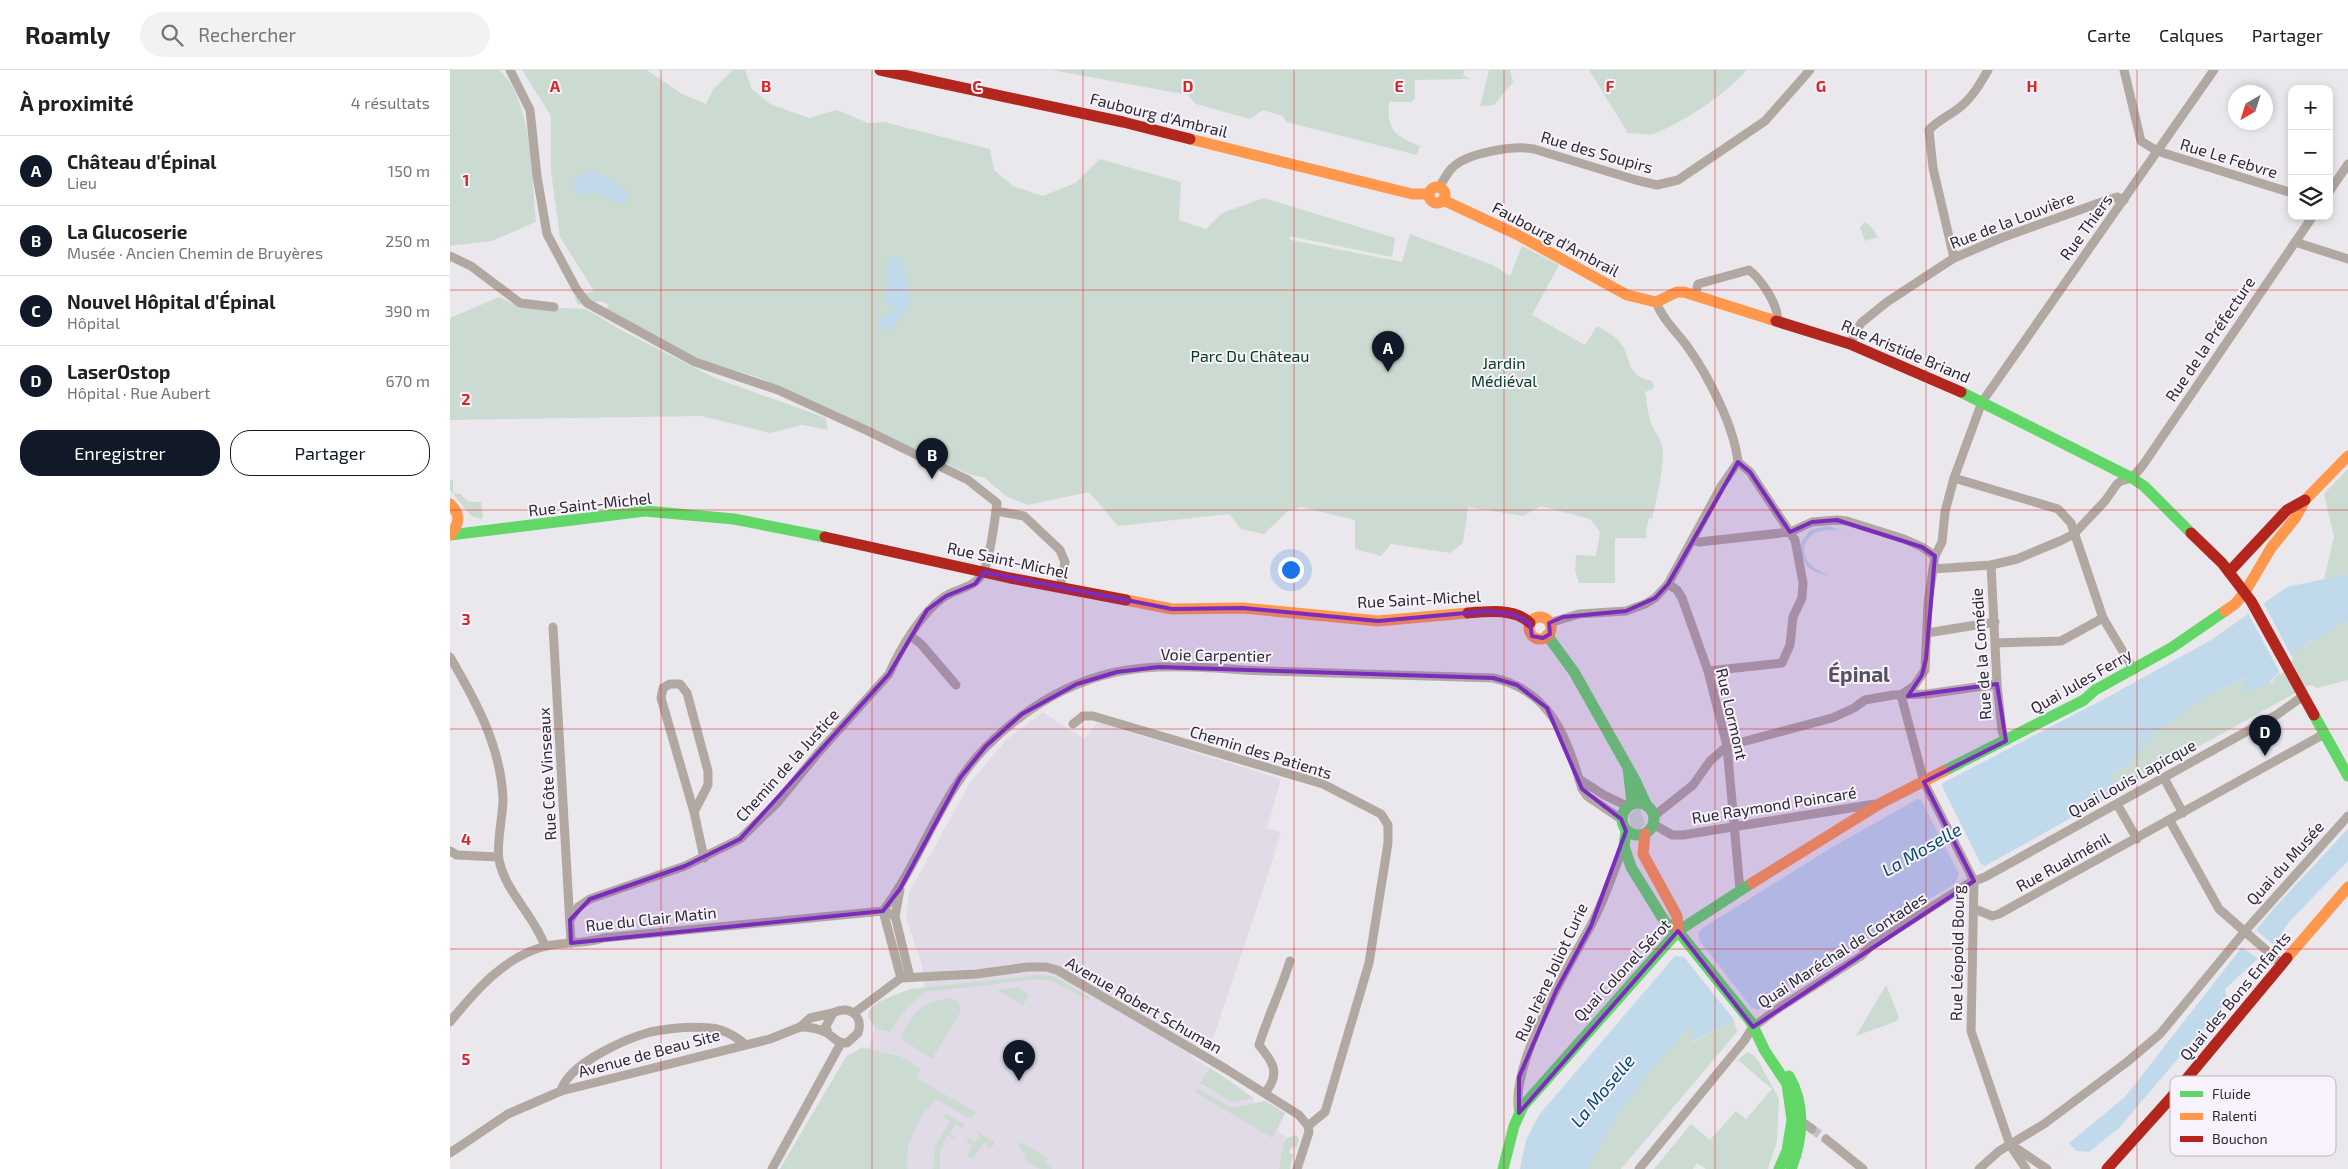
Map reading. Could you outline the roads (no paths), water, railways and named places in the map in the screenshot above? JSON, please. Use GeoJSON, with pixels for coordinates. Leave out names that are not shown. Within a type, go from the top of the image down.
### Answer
{"type":"FeatureCollection","features":[{"type":"Feature","properties":{"kind":"main road","name":"Faubourg d'Ambrail"},"geometry":{"type":"LineString","coordinates":[[880,70],[1123,122],[1412,194],[1429,194]]}},
{"type":"Feature","properties":{"kind":"main road"},"geometry":{"type":"LineString","coordinates":[[1434,188],[1439,188],[1444,192],[1443,200],[1439,203],[1434,202],[1429,194],[1434,188]]}},
{"type":"Feature","properties":{"kind":"main road","name":"Faubourg d'Ambrail"},"geometry":{"type":"LineString","coordinates":[[1443,200],[1518,235],[1627,295],[1656,302]]}},
{"type":"Feature","properties":{"kind":"main road","name":"Rue Aristide Briand"},"geometry":{"type":"LineString","coordinates":[[1656,302],[1677,292],[1695,295],[1850,344],[1921,373],[1982,402],[2132,478],[2144,486],[2226,568],[2245,592],[2256,608],[2348,776]]}},
{"type":"Feature","properties":{"kind":"main road"},"geometry":{"type":"LineString","coordinates":[[2226,568],[2287,510],[2305,500],[2348,456]]}},
{"type":"Feature","properties":{"kind":"main road","name":"Quai Jules Ferry"},"geometry":{"type":"LineString","coordinates":[[1924,782],[2084,700],[2095,690],[2171,648],[2219,616],[2235,604],[2245,592],[2270,548],[2296,517],[2305,500]]}},
{"type":"Feature","properties":{"kind":"main road"},"geometry":{"type":"LineString","coordinates":[[450,504],[457,512],[459,518],[455,530],[450,535]]}},
{"type":"Feature","properties":{"kind":"main road","name":"Rue Saint-Michel"},"geometry":{"type":"LineString","coordinates":[[450,535],[645,511],[692,514],[752,522],[843,540],[984,572],[1172,609],[1243,608],[1378,622],[1456,613],[1488,612],[1513,614],[1525,618],[1530,623]]}},
{"type":"Feature","properties":{"kind":"main road"},"geometry":{"type":"LineString","coordinates":[[459,518],[479,530]]}},
{"type":"Feature","properties":{"kind":"main road"},"geometry":{"type":"LineString","coordinates":[[1540,617],[1549,622],[1550,627],[1547,636],[1534,637],[1529,630],[1530,623],[1540,617]]}},
{"type":"Feature","properties":{"kind":"main road"},"geometry":{"type":"LineString","coordinates":[[1547,636],[1573,670],[1628,768],[1641,786],[1648,806],[1656,817],[1645,834],[1643,854],[1651,872],[1677,916],[1678,931]]}},
{"type":"Feature","properties":{"kind":"main road"},"geometry":{"type":"LineString","coordinates":[[1628,768],[1630,804]]}},
{"type":"Feature","properties":{"kind":"main road","name":"Quai Colonel Sérot"},"geometry":{"type":"LineString","coordinates":[[1503,1169],[1512,1134],[1520,1113],[1568,1052],[1678,931],[1740,890],[1881,803],[1924,782]]}},
{"type":"Feature","properties":{"kind":"main road"},"geometry":{"type":"LineString","coordinates":[[1648,806],[1640,802],[1630,804],[1622,814],[1621,819],[1626,831],[1624,846],[1630,867],[1665,922],[1678,931],[1794,1082],[1798,1091],[1796,1153],[1791,1169]]}},
{"type":"Feature","properties":{"kind":"main road"},"geometry":{"type":"LineString","coordinates":[[1626,831],[1635,835],[1645,834]]}},
{"type":"Feature","properties":{"kind":"main road","name":"Quai des Bons Enfants"},"geometry":{"type":"LineString","coordinates":[[2190,1076],[2282,964],[2348,888]]}},
{"type":"Feature","properties":{"kind":"main road","name":"Quai des Bons Enfants"},"geometry":{"type":"LineString","coordinates":[[2107,1169],[2170,1101]]}},
{"type":"Feature","properties":{"kind":"main road"},"geometry":{"type":"LineString","coordinates":[[1779,1169],[1787,1150],[1796,1118]]}},
{"type":"Feature","properties":{"kind":"street"},"geometry":{"type":"LineString","coordinates":[[510,70],[530,110],[537,176],[547,234],[577,290],[587,303],[695,362],[778,390],[968,480],[997,503],[984,572]]}},
{"type":"Feature","properties":{"kind":"street","name":"Rue des Soupirs"},"geometry":{"type":"LineString","coordinates":[[1439,188],[1452,167],[1483,153],[1518,147],[1534,149],[1657,185],[1678,180],[1765,121],[1810,70]]}},
{"type":"Feature","properties":{"kind":"street"},"geometry":{"type":"LineString","coordinates":[[1954,258],[1934,168],[1929,130],[1939,120],[1958,109],[1973,95],[1988,70]]}},
{"type":"Feature","properties":{"kind":"street"},"geometry":{"type":"LineString","coordinates":[[2124,70],[2141,141],[2156,151]]}},
{"type":"Feature","properties":{"kind":"street","name":"Rue Thiers"},"geometry":{"type":"LineString","coordinates":[[1901,695],[1914,686],[1922,675],[1927,645],[1928,603],[1935,556],[1942,542],[1946,512],[1954,478],[1982,402],[2214,70]]}},
{"type":"Feature","properties":{"kind":"street","name":"Rue Le Febvre"},"geometry":{"type":"LineString","coordinates":[[2156,151],[2288,192]]}},
{"type":"Feature","properties":{"kind":"street"},"geometry":{"type":"LineString","coordinates":[[2333,186],[2348,164]]}},
{"type":"Feature","properties":{"kind":"street","name":"Rue de la Louvière"},"geometry":{"type":"LineString","coordinates":[[1850,344],[1861,323],[1887,302],[1954,258],[2001,238],[2099,203],[2117,197],[2124,200]]}},
{"type":"Feature","properties":{"kind":"street","name":"Rue de la Préfecture"},"geometry":{"type":"LineString","coordinates":[[2132,478],[2310,220]]}},
{"type":"Feature","properties":{"kind":"street"},"geometry":{"type":"LineString","coordinates":[[2295,242],[2348,259]]}},
{"type":"Feature","properties":{"kind":"street"},"geometry":{"type":"LineString","coordinates":[[450,256],[471,266],[520,303],[554,307]]}},
{"type":"Feature","properties":{"kind":"street"},"geometry":{"type":"LineString","coordinates":[[1695,295],[1698,284],[1749,270],[1776,305],[1779,314],[1777,321]]}},
{"type":"Feature","properties":{"kind":"street"},"geometry":{"type":"LineString","coordinates":[[1656,302],[1662,317],[1701,365],[1733,439],[1738,462],[1750,472],[1795,540],[1803,583],[1802,598],[1790,627],[1790,645],[1782,663],[1708,671]]}},
{"type":"Feature","properties":{"kind":"street"},"geometry":{"type":"LineString","coordinates":[[1549,622],[1579,614],[1620,611],[1645,604],[1655,598],[1668,584],[1722,485],[1738,462]]}},
{"type":"Feature","properties":{"kind":"street"},"geometry":{"type":"LineString","coordinates":[[1954,478],[2058,509],[2071,523],[2103,618],[2134,670]]}},
{"type":"Feature","properties":{"kind":"street"},"geometry":{"type":"LineString","coordinates":[[1933,570],[1991,565],[2017,559],[2074,534],[2105,501],[2117,484],[2132,478]]}},
{"type":"Feature","properties":{"kind":"street"},"geometry":{"type":"LineString","coordinates":[[996,511],[1024,516],[1060,550],[1065,562],[1060,587]]}},
{"type":"Feature","properties":{"kind":"street"},"geometry":{"type":"LineString","coordinates":[[1692,540],[1699,542],[1790,532],[1812,522],[1847,521],[1922,547],[1935,556]]}},
{"type":"Feature","properties":{"kind":"street","name":"Rue de la Comédie"},"geometry":{"type":"LineString","coordinates":[[1991,565],[1997,684],[2002,731],[2006,741]]}},
{"type":"Feature","properties":{"kind":"street","name":"Chemin de la Justice"},"geometry":{"type":"LineString","coordinates":[[570,920],[578,907],[590,899],[704,858],[740,839],[778,802],[818,752],[889,674],[927,610],[946,596],[975,584],[984,572]]}},
{"type":"Feature","properties":{"kind":"street","name":"Rue Lormont"},"geometry":{"type":"LineString","coordinates":[[1668,584],[1677,590],[1682,598],[1708,671],[1727,746],[1740,890]]}},
{"type":"Feature","properties":{"kind":"street"},"geometry":{"type":"LineString","coordinates":[[1996,643],[2061,642],[2103,618]]}},
{"type":"Feature","properties":{"kind":"street"},"geometry":{"type":"LineString","coordinates":[[1927,633],[1995,622]]}},
{"type":"Feature","properties":{"kind":"street","name":"Rue Côte Vinseaux"},"geometry":{"type":"LineString","coordinates":[[553,627],[570,920]]}},
{"type":"Feature","properties":{"kind":"street"},"geometry":{"type":"LineString","coordinates":[[911,636],[921,644],[956,685]]}},
{"type":"Feature","properties":{"kind":"street"},"geometry":{"type":"LineString","coordinates":[[450,657],[468,687],[494,744],[499,764],[503,812],[498,857],[503,876],[534,921],[546,946]]}},
{"type":"Feature","properties":{"kind":"street","name":"Voie Carpentier"},"geometry":{"type":"LineString","coordinates":[[882,911],[900,889],[960,778],[986,746],[1022,714],[1077,684],[1109,675],[1159,667],[1493,678],[1517,685],[1539,700],[1555,719],[1582,789],[1588,796],[1621,819]]}},
{"type":"Feature","properties":{"kind":"street"},"geometry":{"type":"LineString","coordinates":[[694,812],[708,785],[708,771],[687,693],[680,684],[670,684],[663,688],[661,698],[694,812],[704,858]]}},
{"type":"Feature","properties":{"kind":"street"},"geometry":{"type":"LineString","coordinates":[[1656,817],[1693,785],[1706,767],[1727,746],[1832,718],[1866,700],[1997,684]]}},
{"type":"Feature","properties":{"kind":"street"},"geometry":{"type":"LineString","coordinates":[[1901,695],[1924,782],[1973,878]]}},
{"type":"Feature","properties":{"kind":"street","name":"Quai Louis Lapicque"},"geometry":{"type":"LineString","coordinates":[[1973,878],[1985,877],[2118,804],[2278,714],[2303,696]]}},
{"type":"Feature","properties":{"kind":"street","name":"Chemin des Patients"},"geometry":{"type":"LineString","coordinates":[[1073,724],[1083,716],[1093,716],[1323,784],[1372,808],[1381,814],[1388,825],[1388,843],[1370,963],[1325,1112],[1308,1126]]}},
{"type":"Feature","properties":{"kind":"street","name":"Rue Rualménil"},"geometry":{"type":"LineString","coordinates":[[1975,909],[1992,916],[1999,914],[2324,734]]}},
{"type":"Feature","properties":{"kind":"street"},"geometry":{"type":"LineString","coordinates":[[2164,778],[2183,813]]}},
{"type":"Feature","properties":{"kind":"street"},"geometry":{"type":"LineString","coordinates":[[1579,779],[1604,796],[1630,804]]}},
{"type":"Feature","properties":{"kind":"street","name":"Rue Raymond Poincaré"},"geometry":{"type":"LineString","coordinates":[[1656,817],[1672,835],[1686,835],[1881,803]]}},
{"type":"Feature","properties":{"kind":"street"},"geometry":{"type":"LineString","coordinates":[[2118,804],[2137,839]]}},
{"type":"Feature","properties":{"kind":"street","name":"Quai du Musée"},"geometry":{"type":"LineString","coordinates":[[1980,1169],[2010,1145],[2052,1118],[2127,1062],[2160,1034],[2348,816]]}},
{"type":"Feature","properties":{"kind":"street"},"geometry":{"type":"LineString","coordinates":[[2167,822],[2219,909],[2282,964]]}},
{"type":"Feature","properties":{"kind":"street","name":"Rue Irène Joliot Curie"},"geometry":{"type":"LineString","coordinates":[[1520,1113],[1517,1102],[1520,1077],[1556,991],[1573,955],[1591,926],[1624,846]]}},
{"type":"Feature","properties":{"kind":"street"},"geometry":{"type":"LineString","coordinates":[[450,851],[457,855],[498,857]]}},
{"type":"Feature","properties":{"kind":"street","name":"Rue Léopold Bourg"},"geometry":{"type":"LineString","coordinates":[[1973,878],[1975,909],[1971,1031],[2010,1145],[2026,1169]]}},
{"type":"Feature","properties":{"kind":"street","name":"Quai Maréchal de Contades"},"geometry":{"type":"LineString","coordinates":[[1639,1169],[1744,1041],[1750,1023],[1779,1008],[1861,956],[1870,946],[1973,878]]}},
{"type":"Feature","properties":{"kind":"street","name":"Voie Carpentier"},"geometry":{"type":"LineString","coordinates":[[900,889],[895,916],[906,978]]}},
{"type":"Feature","properties":{"kind":"street"},"geometry":{"type":"LineString","coordinates":[[882,911],[895,916]]}},
{"type":"Feature","properties":{"kind":"street"},"geometry":{"type":"LineString","coordinates":[[854,1013],[906,978],[882,911]]}},
{"type":"Feature","properties":{"kind":"street","name":"Rue du Clair Matin"},"geometry":{"type":"LineString","coordinates":[[450,1022],[477,990],[502,968],[527,953],[546,946],[882,911]]}},
{"type":"Feature","properties":{"kind":"street"},"geometry":{"type":"LineString","coordinates":[[570,920],[571,943]]}},
{"type":"Feature","properties":{"kind":"street"},"geometry":{"type":"LineString","coordinates":[[1265,1093],[1274,1074],[1273,1061],[1259,1045],[1267,1019],[1282,988],[1290,961]]}},
{"type":"Feature","properties":{"kind":"street","name":"Avenue Robert Schuman"},"geometry":{"type":"LineString","coordinates":[[906,978],[977,974],[1028,967],[1046,967],[1058,970],[1265,1093],[1299,1115],[1308,1126]]}},
{"type":"Feature","properties":{"kind":"street"},"geometry":{"type":"LineString","coordinates":[[842,1009],[854,1013],[860,1023],[858,1033],[852,1041],[841,1043],[831,1038],[826,1026],[828,1018],[833,1012],[842,1009]]}},
{"type":"Feature","properties":{"kind":"street","name":"Avenue de Beau Site"},"geometry":{"type":"LineString","coordinates":[[450,1153],[508,1114],[561,1092],[770,1038],[800,1027],[810,1018],[833,1012]]}},
{"type":"Feature","properties":{"kind":"street","name":"Avenue de Beau Site"},"geometry":{"type":"LineString","coordinates":[[561,1092],[563,1084],[579,1066],[608,1050],[650,1032],[683,1027],[713,1028],[733,1034],[745,1044]]}},
{"type":"Feature","properties":{"kind":"street"},"geometry":{"type":"LineString","coordinates":[[800,1027],[812,1027],[828,1033]]}},
{"type":"Feature","properties":{"kind":"street"},"geometry":{"type":"LineString","coordinates":[[772,1169],[841,1043]]}},
{"type":"Feature","properties":{"kind":"street"},"geometry":{"type":"LineString","coordinates":[[1796,1118],[1812,1129]]}},
{"type":"Feature","properties":{"kind":"street"},"geometry":{"type":"LineString","coordinates":[[1297,1169],[1308,1141],[1308,1126]]}},
{"type":"Feature","properties":{"kind":"street"},"geometry":{"type":"LineString","coordinates":[[1826,1139],[1863,1169]]}},
{"type":"Feature","properties":{"kind":"street"},"geometry":{"type":"LineString","coordinates":[[2010,1145],[2043,1166]]}},
{"type":"Feature","properties":{"kind":"water"},"geometry":{"type":"Polygon","coordinates":[[[593,172],[621,186],[628,195],[625,203],[614,202],[602,194],[590,193],[581,196],[575,192],[573,185],[576,180],[584,174],[593,172]]]}},
{"type":"Feature","properties":{"kind":"water"},"geometry":{"type":"Polygon","coordinates":[[[900,257],[910,289],[909,302],[890,330],[882,329],[877,323],[878,318],[890,314],[894,309],[886,303],[887,259],[900,257]]]}},
{"type":"Feature","properties":{"kind":"water"},"geometry":{"type":"Polygon","coordinates":[[[1827,526],[1842,530],[1830,530],[1813,534],[1804,549],[1811,565],[1830,576],[1812,570],[1805,564],[1799,546],[1810,530],[1827,526]]]}},
{"type":"Feature","properties":{"kind":"water","name":"La Moselle"},"geometry":{"type":"Polygon","coordinates":[[[2348,574],[2348,621],[2322,634],[2304,646],[2290,658],[2275,677],[2262,687],[2240,692],[2246,678],[2214,693],[2159,730],[2126,766],[2113,773],[2111,778],[2124,788],[2148,775],[1985,866],[1916,907],[1913,904],[1880,924],[1882,929],[1785,989],[1758,1010],[1690,1043],[1694,1029],[1690,1026],[1633,1094],[1609,1130],[1588,1169],[1520,1169],[1526,1140],[1539,1115],[1675,956],[1704,927],[1832,847],[1943,783],[2106,698],[2211,640],[2287,587],[2348,574]]]}},
{"type":"Feature","properties":{"kind":"water"},"geometry":{"type":"Polygon","coordinates":[[[2348,829],[2348,861],[2289,922],[2275,943],[2225,989],[2227,1001],[2119,1128],[2089,1152],[2076,1151],[2038,1169],[2125,1097],[2276,906],[2348,829]]]}},
{"type":"Feature","properties":{"kind":"tunnel"},"geometry":{"type":"LineString","coordinates":[[1812,1129],[1826,1139]]}},
{"type":"Feature","properties":{"kind":"place","name":"Château d'Épinal"},"geometry":{"type":"Point","coordinates":[1388,372]}},
{"type":"Feature","properties":{"kind":"place","name":"La Glucoserie"},"geometry":{"type":"Point","coordinates":[932,479]}},
{"type":"Feature","properties":{"kind":"place","name":"LaserOstop"},"geometry":{"type":"Point","coordinates":[2265,756]}},
{"type":"Feature","properties":{"kind":"place","name":"Nouvel Hôpital d'Épinal"},"geometry":{"type":"Point","coordinates":[1019,1081]}},
{"type":"Feature","properties":{"kind":"district","name":"Épinal"},"geometry":{"type":"Point","coordinates":[1859,675]}},
{"type":"Feature","properties":{"kind":"park label","name":"Parc Du Château"},"geometry":{"type":"Point","coordinates":[1250,356]}},
{"type":"Feature","properties":{"kind":"park label","name":"Jardin Médiéval"},"geometry":{"type":"Point","coordinates":[1504,372]}}]}
